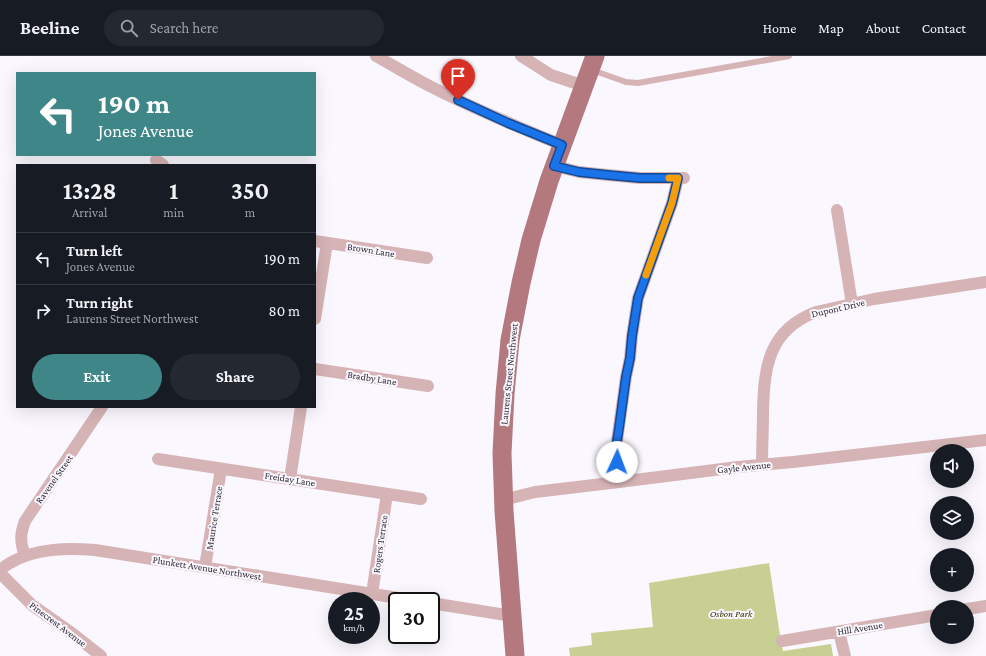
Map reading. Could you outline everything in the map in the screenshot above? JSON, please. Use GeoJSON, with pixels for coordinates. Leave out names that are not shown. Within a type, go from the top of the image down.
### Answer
{"type":"FeatureCollection","features":[{"type":"Feature","properties":{"kind":"main road","name":"Laurens Street Northwest"},"geometry":{"type":"LineString","coordinates":[[515,656],[502,454],[505,394],[510,340],[531,240],[554,166],[590,70]]}},
{"type":"Feature","properties":{"kind":"street"},"geometry":{"type":"LineString","coordinates":[[376,56],[422,82],[470,106],[562,145]]}},
{"type":"Feature","properties":{"kind":"street"},"geometry":{"type":"LineString","coordinates":[[521,56],[551,75],[590,70]]}},
{"type":"Feature","properties":{"kind":"street"},"geometry":{"type":"LineString","coordinates":[[554,166],[579,172],[608,175],[640,178],[682,178],[638,298],[617,441],[618,482]]}},
{"type":"Feature","properties":{"kind":"street"},"geometry":{"type":"LineString","coordinates":[[837,210],[852,304]]}},
{"type":"Feature","properties":{"kind":"street"},"geometry":{"type":"LineString","coordinates":[[316,305],[321,242]]}},
{"type":"Feature","properties":{"kind":"street","name":"Brown Lane"},"geometry":{"type":"LineString","coordinates":[[321,242],[427,258]]}},
{"type":"Feature","properties":{"kind":"street","name":"Dupont Drive"},"geometry":{"type":"LineString","coordinates":[[762,465],[764,386],[769,360],[778,340],[791,326],[807,315],[816,312],[874,299],[986,282]]}},
{"type":"Feature","properties":{"kind":"street","name":"Bradby Lane"},"geometry":{"type":"LineString","coordinates":[[316,369],[428,386]]}},
{"type":"Feature","properties":{"kind":"street","name":"Ravenel Street"},"geometry":{"type":"LineString","coordinates":[[25,556],[21,544],[21,534],[26,521],[101,408]]}},
{"type":"Feature","properties":{"kind":"street"},"geometry":{"type":"LineString","coordinates":[[290,479],[301,408]]}},
{"type":"Feature","properties":{"kind":"street","name":"Gayle Avenue"},"geometry":{"type":"LineString","coordinates":[[504,500],[535,492],[738,467],[986,440]]}},
{"type":"Feature","properties":{"kind":"street","name":"Freiday Lane"},"geometry":{"type":"LineString","coordinates":[[158,459],[421,499]]}},
{"type":"Feature","properties":{"kind":"street","name":"Maurice Terrace"},"geometry":{"type":"LineString","coordinates":[[206,567],[221,469]]}},
{"type":"Feature","properties":{"kind":"street","name":"Rogers Terrace"},"geometry":{"type":"LineString","coordinates":[[372,592],[387,494]]}},
{"type":"Feature","properties":{"kind":"street","name":"Plunkett Avenue Northwest"},"geometry":{"type":"LineString","coordinates":[[0,572],[10,563],[25,556],[48,550],[79,549],[95,550],[206,567],[360,592]]}},
{"type":"Feature","properties":{"kind":"street","name":"Pinecrest Avenue"},"geometry":{"type":"LineString","coordinates":[[0,572],[32,605],[101,656]]}},
{"type":"Feature","properties":{"kind":"street"},"geometry":{"type":"LineString","coordinates":[[440,604],[512,616]]}},
{"type":"Feature","properties":{"kind":"street"},"geometry":{"type":"LineString","coordinates":[[974,608],[986,606]]}},
{"type":"Feature","properties":{"kind":"street","name":"Hill Avenue"},"geometry":{"type":"LineString","coordinates":[[782,641],[930,616]]}},
{"type":"Feature","properties":{"kind":"street"},"geometry":{"type":"LineString","coordinates":[[839,632],[845,656]]}},
{"type":"Feature","properties":{"kind":"lane"},"geometry":{"type":"LineString","coordinates":[[590,70],[626,82],[638,83],[789,56]]}},
{"type":"Feature","properties":{"kind":"green space","name":"Osbon Park"},"geometry":{"type":"Polygon","coordinates":[[[769,563],[783,651],[831,644],[833,656],[570,656],[569,648],[592,645],[591,633],[653,627],[649,583],[769,563]]]}},
{"type":"Feature","properties":{"kind":"slow traffic"},"geometry":{"type":"LineString","coordinates":[[646,275],[672,203],[678,178],[669,178]]}},
{"type":"Feature","properties":{"kind":"route"},"geometry":{"type":"LineString","coordinates":[[458,100],[508,123],[562,145],[554,166],[579,172],[608,175],[657,179],[678,178],[672,203],[642,285],[634,314],[630,358],[617,441],[617,462]]}}]}
